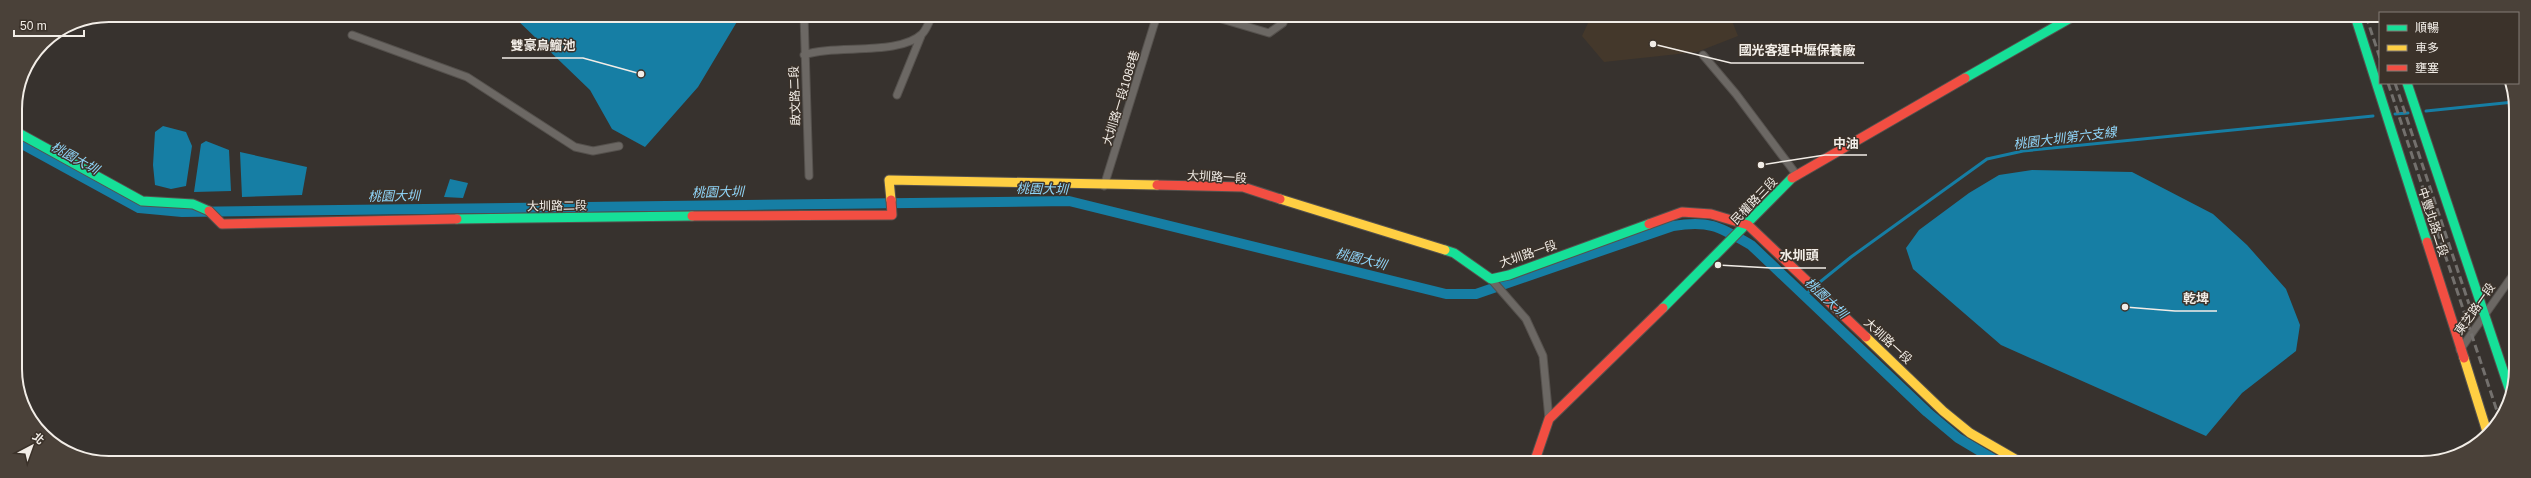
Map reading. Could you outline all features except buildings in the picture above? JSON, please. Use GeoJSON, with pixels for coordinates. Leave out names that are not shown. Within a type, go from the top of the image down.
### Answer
{"type":"FeatureCollection","features":[{"type":"Feature","properties":{"kind":"street","name":"啟文路二段"},"geometry":{"type":"LineString","coordinates":[[804,22],[809,176]]}},
{"type":"Feature","properties":{"kind":"street"},"geometry":{"type":"LineString","coordinates":[[897,95],[921,36],[928,22]]}},
{"type":"Feature","properties":{"kind":"street","name":"大圳路一段1088巷"},"geometry":{"type":"LineString","coordinates":[[1104,186],[1155,22]]}},
{"type":"Feature","properties":{"kind":"street"},"geometry":{"type":"LineString","coordinates":[[1232,22],[1269,33],[1282,22]]}},
{"type":"Feature","properties":{"kind":"street","name":"民權路三段"},"geometry":{"type":"LineString","coordinates":[[1536,456],[1540,440],[1549,420],[1721,252],[1796,174],[2063,22]]}},
{"type":"Feature","properties":{"kind":"street","name":"中豐北路二段"},"geometry":{"type":"LineString","coordinates":[[2357,22],[2486,427]]}},
{"type":"Feature","properties":{"kind":"street"},"geometry":{"type":"LineString","coordinates":[[352,35],[467,77],[575,147],[593,151],[619,146]]}},
{"type":"Feature","properties":{"kind":"street"},"geometry":{"type":"LineString","coordinates":[[804,55],[814,52],[889,45],[905,42],[921,36]]}},
{"type":"Feature","properties":{"kind":"street"},"geometry":{"type":"LineString","coordinates":[[1703,55],[1736,94],[1796,174]]}},
{"type":"Feature","properties":{"kind":"street","name":"中豐北路二段"},"geometry":{"type":"LineString","coordinates":[[2407,84],[2507,384]]}},
{"type":"Feature","properties":{"kind":"street","name":"大圳路二段"},"geometry":{"type":"LineString","coordinates":[[22,135],[142,201],[165,204],[197,203],[206,208],[222,224],[611,216],[892,215]]}},
{"type":"Feature","properties":{"kind":"street","name":"大圳路一段"},"geometry":{"type":"LineString","coordinates":[[892,215],[889,180],[1243,188],[1454,253],[1492,280],[1682,212],[1711,214],[1747,225],[1943,411],[1970,433],[2010,456]]}},
{"type":"Feature","properties":{"kind":"street"},"geometry":{"type":"LineString","coordinates":[[1492,280],[1526,319],[1543,356],[1549,420]]}},
{"type":"Feature","properties":{"kind":"street","name":"東芝路一段"},"geometry":{"type":"LineString","coordinates":[[2459,362],[2461,348],[2485,317],[2509,281]]}},
{"type":"Feature","properties":{"kind":"shaded area"},"geometry":{"type":"Polygon","coordinates":[[[1732,22],[1738,36],[1697,52],[1604,62],[1582,36],[1588,23],[1732,22]]]}},
{"type":"Feature","properties":{"kind":"water"},"geometry":{"type":"Polygon","coordinates":[[[519,22],[737,22],[698,87],[645,147],[612,129],[590,90],[519,22]]]}},
{"type":"Feature","properties":{"kind":"water"},"geometry":{"type":"Polygon","coordinates":[[[163,126],[186,132],[192,146],[186,186],[171,189],[155,185],[153,165],[155,132],[163,126]]]}},
{"type":"Feature","properties":{"kind":"water"},"geometry":{"type":"Polygon","coordinates":[[[206,141],[229,150],[231,191],[194,192],[201,144],[206,141]]]}},
{"type":"Feature","properties":{"kind":"water"},"geometry":{"type":"Polygon","coordinates":[[[240,152],[307,167],[302,195],[242,197],[240,152]]]}},
{"type":"Feature","properties":{"kind":"water"},"geometry":{"type":"Polygon","coordinates":[[[2032,170],[2132,172],[2213,214],[2247,245],[2286,289],[2300,325],[2296,351],[2242,393],[2206,436],[2001,345],[1913,269],[1906,248],[1919,230],[1969,193],[1999,175],[2032,170]]]}},
{"type":"Feature","properties":{"kind":"water"},"geometry":{"type":"Polygon","coordinates":[[[450,179],[468,183],[463,198],[444,197],[450,179]]]}},
{"type":"Feature","properties":{"kind":"waterway","name":"桃園大圳第六支線"},"geometry":{"type":"LineString","coordinates":[[2426,111],[2508,103]]}},
{"type":"Feature","properties":{"kind":"waterway","name":"桃園大圳第六支線"},"geometry":{"type":"LineString","coordinates":[[2395,114],[2408,113]]}},
{"type":"Feature","properties":{"kind":"waterway","name":"桃園大圳第六支線"},"geometry":{"type":"LineString","coordinates":[[1815,286],[1851,257],[1987,159],[2023,151],[2373,116]]}},
{"type":"Feature","properties":{"kind":"waterway","name":"桃園大圳"},"geometry":{"type":"LineString","coordinates":[[22,144],[139,208],[182,212],[1069,201],[1446,294],[1476,294],[1673,226],[1686,224],[1714,226],[1751,245],[1927,412],[1958,438],[1988,456]]}},
{"type":"Feature","properties":{"kind":"waterway","name":"桃園大圳第六支線"},"geometry":{"type":"LineString","coordinates":[[1805,295],[1811,290]]}},
{"type":"Feature","properties":{"kind":"railway"},"geometry":{"type":"LineString","coordinates":[[2368,22],[2379,55]]}},
{"type":"Feature","properties":{"kind":"railway"},"geometry":{"type":"LineString","coordinates":[[2388,84],[2497,412]]}},
{"type":"Feature","properties":{"kind":"railway"},"geometry":{"type":"LineString","coordinates":[[2395,84],[2469,304]]}},
{"type":"Feature","properties":{"kind":"traffic: fast"},"geometry":{"type":"LineString","coordinates":[[1965,78],[2063,22]]}},
{"type":"Feature","properties":{"kind":"traffic: fast"},"geometry":{"type":"LineString","coordinates":[[2357,22],[2427,242]]}},
{"type":"Feature","properties":{"kind":"traffic: fast"},"geometry":{"type":"LineString","coordinates":[[2407,84],[2507,384]]}},
{"type":"Feature","properties":{"kind":"traffic: fast"},"geometry":{"type":"LineString","coordinates":[[22,135],[142,201],[193,204],[209,211]]}},
{"type":"Feature","properties":{"kind":"traffic: fast"},"geometry":{"type":"LineString","coordinates":[[1663,308],[1792,178]]}},
{"type":"Feature","properties":{"kind":"traffic: fast"},"geometry":{"type":"LineString","coordinates":[[457,219],[692,216]]}},
{"type":"Feature","properties":{"kind":"traffic: fast"},"geometry":{"type":"LineString","coordinates":[[1445,250],[1454,253],[1491,279],[1509,275],[1649,224]]}},
{"type":"Feature","properties":{"kind":"traffic: slow"},"geometry":{"type":"LineString","coordinates":[[891,200],[889,180],[1157,185]]}},
{"type":"Feature","properties":{"kind":"traffic: slow"},"geometry":{"type":"LineString","coordinates":[[1280,199],[1445,250]]}},
{"type":"Feature","properties":{"kind":"traffic: slow"},"geometry":{"type":"LineString","coordinates":[[1866,337],[1943,411],[1970,433],[2010,456]]}},
{"type":"Feature","properties":{"kind":"traffic: slow"},"geometry":{"type":"LineString","coordinates":[[2464,358],[2486,427]]}},
{"type":"Feature","properties":{"kind":"traffic: jam"},"geometry":{"type":"LineString","coordinates":[[1792,178],[1965,78]]}},
{"type":"Feature","properties":{"kind":"traffic: jam"},"geometry":{"type":"LineString","coordinates":[[1157,185],[1243,187],[1280,199]]}},
{"type":"Feature","properties":{"kind":"traffic: jam"},"geometry":{"type":"LineString","coordinates":[[692,216],[892,215],[891,200]]}},
{"type":"Feature","properties":{"kind":"traffic: jam"},"geometry":{"type":"LineString","coordinates":[[209,211],[222,224],[457,219]]}},
{"type":"Feature","properties":{"kind":"traffic: jam"},"geometry":{"type":"LineString","coordinates":[[1649,224],[1682,212],[1711,214],[1748,225],[1866,337]]}},
{"type":"Feature","properties":{"kind":"traffic: jam"},"geometry":{"type":"LineString","coordinates":[[2427,242],[2464,358]]}},
{"type":"Feature","properties":{"kind":"traffic: jam"},"geometry":{"type":"LineString","coordinates":[[1536,456],[1549,419],[1663,308]]}},
{"type":"Feature","properties":{"kind":"place","name":"國光客運中壢保養廠"},"geometry":{"type":"Point","coordinates":[1653,44]}},
{"type":"Feature","properties":{"kind":"place","name":"雙豪烏鰡池"},"geometry":{"type":"Point","coordinates":[641,74]}},
{"type":"Feature","properties":{"kind":"place","name":"中油"},"geometry":{"type":"Point","coordinates":[1761,165]}},
{"type":"Feature","properties":{"kind":"place","name":"水圳頭"},"geometry":{"type":"Point","coordinates":[1718,265]}},
{"type":"Feature","properties":{"kind":"place","name":"乾埤"},"geometry":{"type":"Point","coordinates":[2125,307]}}]}
